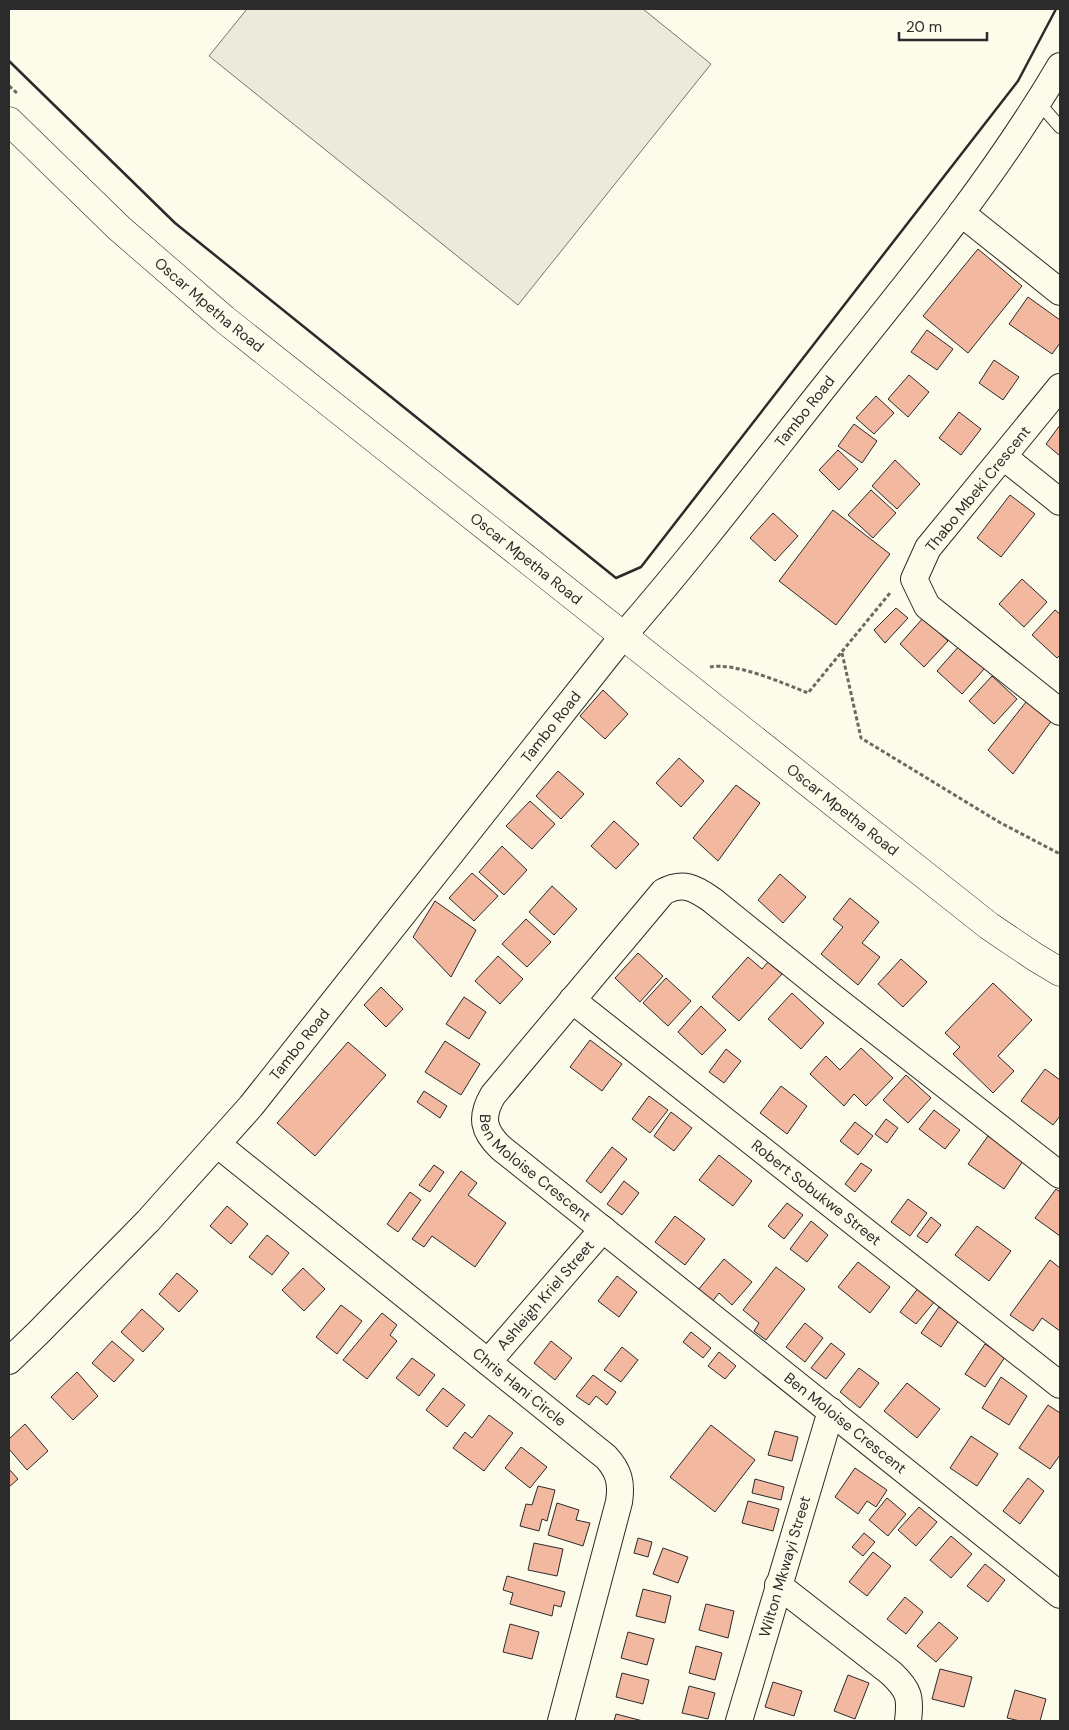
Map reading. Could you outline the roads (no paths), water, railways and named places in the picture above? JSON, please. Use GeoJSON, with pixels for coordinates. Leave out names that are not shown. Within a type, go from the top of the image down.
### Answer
{"type":"FeatureCollection","features":[{"type":"Feature","properties":{"kind":"street","name":"Tambo Road"},"geometry":{"type":"LineString","coordinates":[[9,1361],[102,1268],[251,1106],[623,636],[684,564],[961,213],[1039,103],[1060,66]]}},
{"type":"Feature","properties":{"kind":"street","name":"Oscar Mpetha Road"},"geometry":{"type":"LineString","coordinates":[[9,121],[119,228],[224,319],[989,926],[1060,972]]}},
{"type":"Feature","properties":{"kind":"street"},"geometry":{"type":"LineString","coordinates":[[961,213],[1060,292]]}},
{"type":"Feature","properties":{"kind":"street","name":"Thabo Mbeki Crescent"},"geometry":{"type":"LineString","coordinates":[[1060,387],[928,548],[914,579],[927,606],[1060,712]]}},
{"type":"Feature","properties":{"kind":"street"},"geometry":{"type":"LineString","coordinates":[[1004,457],[1060,502]]}},
{"type":"Feature","properties":{"kind":"street","name":"Ben Moloise Crescent"},"geometry":{"type":"LineString","coordinates":[[1060,1175],[712,900],[700,891],[689,887],[672,887],[663,892],[493,1095],[487,1105],[485,1119],[486,1129],[491,1139],[501,1148],[1060,1595]]}},
{"type":"Feature","properties":{"kind":"street","name":"Robert Sobukwe Street"},"geometry":{"type":"LineString","coordinates":[[572,1000],[1060,1385]]}},
{"type":"Feature","properties":{"kind":"street","name":"Chris Hani Circle"},"geometry":{"type":"LineString","coordinates":[[217,1144],[606,1457],[616,1468],[621,1490],[619,1502],[560,1721]]}},
{"type":"Feature","properties":{"kind":"street","name":"Ashleigh Kriel Street"},"geometry":{"type":"LineString","coordinates":[[488,1362],[603,1229]]}},
{"type":"Feature","properties":{"kind":"street","name":"Wilton Mkwayi Street"},"geometry":{"type":"LineString","coordinates":[[740,1721],[778,1585],[831,1411]]}},
{"type":"Feature","properties":{"kind":"street"},"geometry":{"type":"LineString","coordinates":[[778,1585],[904,1685],[910,1699],[908,1721]]}},
{"type":"Feature","properties":{"kind":"lane"},"geometry":{"type":"LineString","coordinates":[[1039,103],[1060,127]]}}]}
